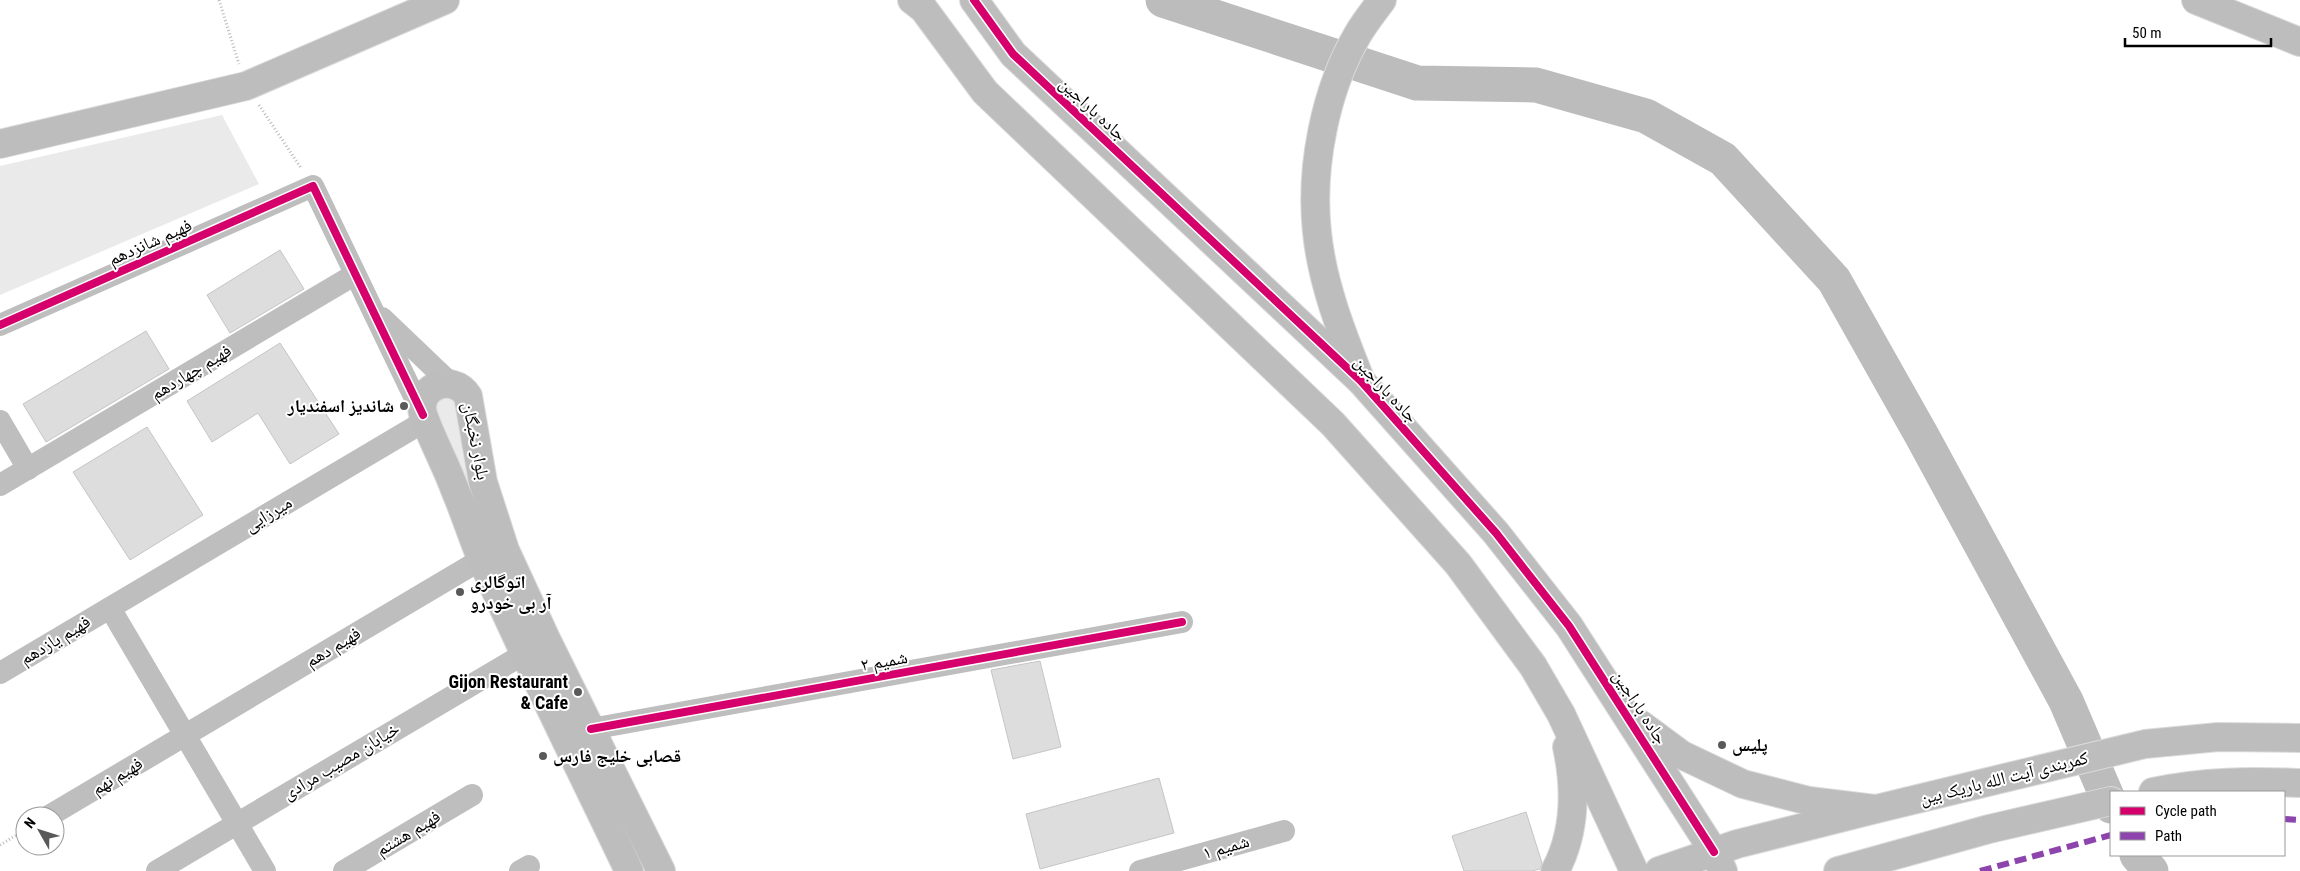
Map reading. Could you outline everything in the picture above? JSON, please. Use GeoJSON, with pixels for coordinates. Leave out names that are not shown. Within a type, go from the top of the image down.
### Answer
{"type":"FeatureCollection","features":[{"type":"Feature","properties":{"kind":"main road"},"geometry":{"type":"LineString","coordinates":[[0,144],[246,86],[445,0]]}},
{"type":"Feature","properties":{"kind":"main road","name":"جاده باراجین"},"geometry":{"type":"LineString","coordinates":[[974,0],[1013,54],[1361,381],[1496,533],[1570,626],[1628,715],[1719,862]]}},
{"type":"Feature","properties":{"kind":"main road"},"geometry":{"type":"LineString","coordinates":[[1361,381],[1342,334],[1322,261],[1317,232],[1316,165],[1325,120],[1340,74],[1358,35],[1382,0]]}},
{"type":"Feature","properties":{"kind":"main road"},"geometry":{"type":"LineString","coordinates":[[2196,0],[2300,42]]}},
{"type":"Feature","properties":{"kind":"main road"},"geometry":{"type":"LineString","coordinates":[[917,2],[985,92],[1339,432],[1458,564],[1533,666],[1561,714],[1634,871]]}},
{"type":"Feature","properties":{"kind":"main road","name":"بلوار نخبگان"},"geometry":{"type":"LineString","coordinates":[[629,871],[536,646],[483,482],[471,401],[465,390],[449,382],[437,384],[427,392],[422,403],[424,418],[455,488],[482,559],[536,646],[591,728],[661,871]]}},
{"type":"Feature","properties":{"kind":"main road"},"geometry":{"type":"LineString","coordinates":[[1555,871],[1569,833],[1573,804],[1572,774],[1561,714]]}},
{"type":"Feature","properties":{"kind":"main road"},"geometry":{"type":"LineString","coordinates":[[1628,715],[1682,755],[1743,784],[1809,801],[1876,809]]}},
{"type":"Feature","properties":{"kind":"main road","name":"کمربندی آیت الله باریک بین"},"geometry":{"type":"LineString","coordinates":[[1659,871],[1719,862],[1738,844],[2019,773],[2145,744],[2218,737],[2300,738]]}},
{"type":"Feature","properties":{"kind":"main road"},"geometry":{"type":"LineString","coordinates":[[2158,791],[2181,786],[2233,781],[2300,783]]}},
{"type":"Feature","properties":{"kind":"main road"},"geometry":{"type":"LineString","coordinates":[[1838,871],[1883,863],[2039,817],[2110,802]]}},
{"type":"Feature","properties":{"kind":"street","name":"فهیم شانزدهم"},"geometry":{"type":"LineString","coordinates":[[0,325],[313,186],[354,275]]}},
{"type":"Feature","properties":{"kind":"street"},"geometry":{"type":"LineString","coordinates":[[354,275],[424,418]]}},
{"type":"Feature","properties":{"kind":"street","name":"فهیم چهاردهم"},"geometry":{"type":"LineString","coordinates":[[0,485],[354,275]]}},
{"type":"Feature","properties":{"kind":"street"},"geometry":{"type":"LineString","coordinates":[[368,303],[449,382]]}},
{"type":"Feature","properties":{"kind":"street","name":"میرزایی"},"geometry":{"type":"LineString","coordinates":[[110,608],[424,418]]}},
{"type":"Feature","properties":{"kind":"street"},"geometry":{"type":"LineString","coordinates":[[0,421],[28,468]]}},
{"type":"Feature","properties":{"kind":"street","name":"فهیم دهم"},"geometry":{"type":"LineString","coordinates":[[185,735],[482,559]]}},
{"type":"Feature","properties":{"kind":"street"},"geometry":{"type":"LineString","coordinates":[[110,608],[265,871]]}},
{"type":"Feature","properties":{"kind":"street","name":"فهیم یازدهم"},"geometry":{"type":"LineString","coordinates":[[0,673],[110,608]]}},
{"type":"Feature","properties":{"kind":"street","name":"شمیم ۲"},"geometry":{"type":"LineString","coordinates":[[591,728],[1182,622]]}},
{"type":"Feature","properties":{"kind":"street","name":"خیابان مصیب مرادی"},"geometry":{"type":"LineString","coordinates":[[157,871],[536,646]]}},
{"type":"Feature","properties":{"kind":"street","name":"فهیم نهم"},"geometry":{"type":"LineString","coordinates":[[65,806],[185,735]]}},
{"type":"Feature","properties":{"kind":"street","name":"فهیم هشتم"},"geometry":{"type":"LineString","coordinates":[[344,871],[472,795]]}},
{"type":"Feature","properties":{"kind":"street","name":"شمیم ۱"},"geometry":{"type":"LineString","coordinates":[[1140,871],[1284,831]]}},
{"type":"Feature","properties":{"kind":"path"},"geometry":{"type":"LineString","coordinates":[[0,845],[15,836]]}},
{"type":"Feature","properties":{"kind":"shaded area"},"geometry":{"type":"Polygon","coordinates":[[[222,115],[259,184],[0,295],[0,166],[222,115]]]}},
{"type":"Feature","properties":{"kind":"shaded area"},"geometry":{"type":"Polygon","coordinates":[[[439,394],[463,405],[470,488],[436,427],[433,399],[439,394]]]}},
{"type":"Feature","properties":{"kind":"building"},"geometry":{"type":"Polygon","coordinates":[[[280,250],[304,289],[230,333],[207,295],[280,250]]]}},
{"type":"Feature","properties":{"kind":"building"},"geometry":{"type":"Polygon","coordinates":[[[146,331],[169,369],[46,442],[23,404],[146,331]]]}},
{"type":"Feature","properties":{"kind":"building"},"geometry":{"type":"Polygon","coordinates":[[[280,343],[339,434],[290,464],[258,413],[212,442],[187,401],[280,343]]]}},
{"type":"Feature","properties":{"kind":"building"},"geometry":{"type":"Polygon","coordinates":[[[147,427],[203,515],[130,560],[73,472],[147,427]]]}},
{"type":"Feature","properties":{"kind":"building"},"geometry":{"type":"Polygon","coordinates":[[[1040,661],[1061,747],[1013,759],[991,670],[1040,661]]]}},
{"type":"Feature","properties":{"kind":"building"},"geometry":{"type":"Polygon","coordinates":[[[1159,778],[1174,833],[1040,869],[1026,814],[1159,778]]]}},
{"type":"Feature","properties":{"kind":"building"},"geometry":{"type":"Polygon","coordinates":[[[1526,812],[1542,863],[1540,869],[1532,871],[1464,871],[1452,836],[1526,812]]]}},
{"type":"Feature","properties":{"kind":"waterway"},"geometry":{"type":"LineString","coordinates":[[1163,0],[1334,56]]}},
{"type":"Feature","properties":{"kind":"waterway"},"geometry":{"type":"LineString","coordinates":[[1359,64],[1417,83],[1536,85],[1646,116],[1723,159],[1834,280],[1922,436],[2066,701],[2110,804]]}},
{"type":"Feature","properties":{"kind":"waterway"},"geometry":{"type":"LineString","coordinates":[[2138,856],[2151,871]]}},
{"type":"Feature","properties":{"kind":"marked path"},"geometry":{"type":"LineString","coordinates":[[2285,819],[2300,820]]}},
{"type":"Feature","properties":{"kind":"marked path"},"geometry":{"type":"LineString","coordinates":[[1980,871],[2110,835]]}},
{"type":"Feature","properties":{"kind":"cycle path"},"geometry":{"type":"LineString","coordinates":[[974,0],[1013,54],[1361,381],[1496,533],[1569,626],[1714,852]]}},
{"type":"Feature","properties":{"kind":"cycle path"},"geometry":{"type":"LineString","coordinates":[[0,325],[313,186],[423,415]]}},
{"type":"Feature","properties":{"kind":"cycle path"},"geometry":{"type":"LineString","coordinates":[[591,729],[1182,622]]}},
{"type":"Feature","properties":{"kind":"place","name":"شاندیز اسفندیار"},"geometry":{"type":"Point","coordinates":[404,406]}},
{"type":"Feature","properties":{"kind":"place","name":"اتوگالری آر بی خودرو"},"geometry":{"type":"Point","coordinates":[460,592]}},
{"type":"Feature","properties":{"kind":"place","name":"Gijon Restaurant & Cafe"},"geometry":{"type":"Point","coordinates":[578,692]}},
{"type":"Feature","properties":{"kind":"place","name":"پلیس"},"geometry":{"type":"Point","coordinates":[1722,745]}},
{"type":"Feature","properties":{"kind":"place","name":"قصابی خلیج فارس"},"geometry":{"type":"Point","coordinates":[543,756]}}]}
